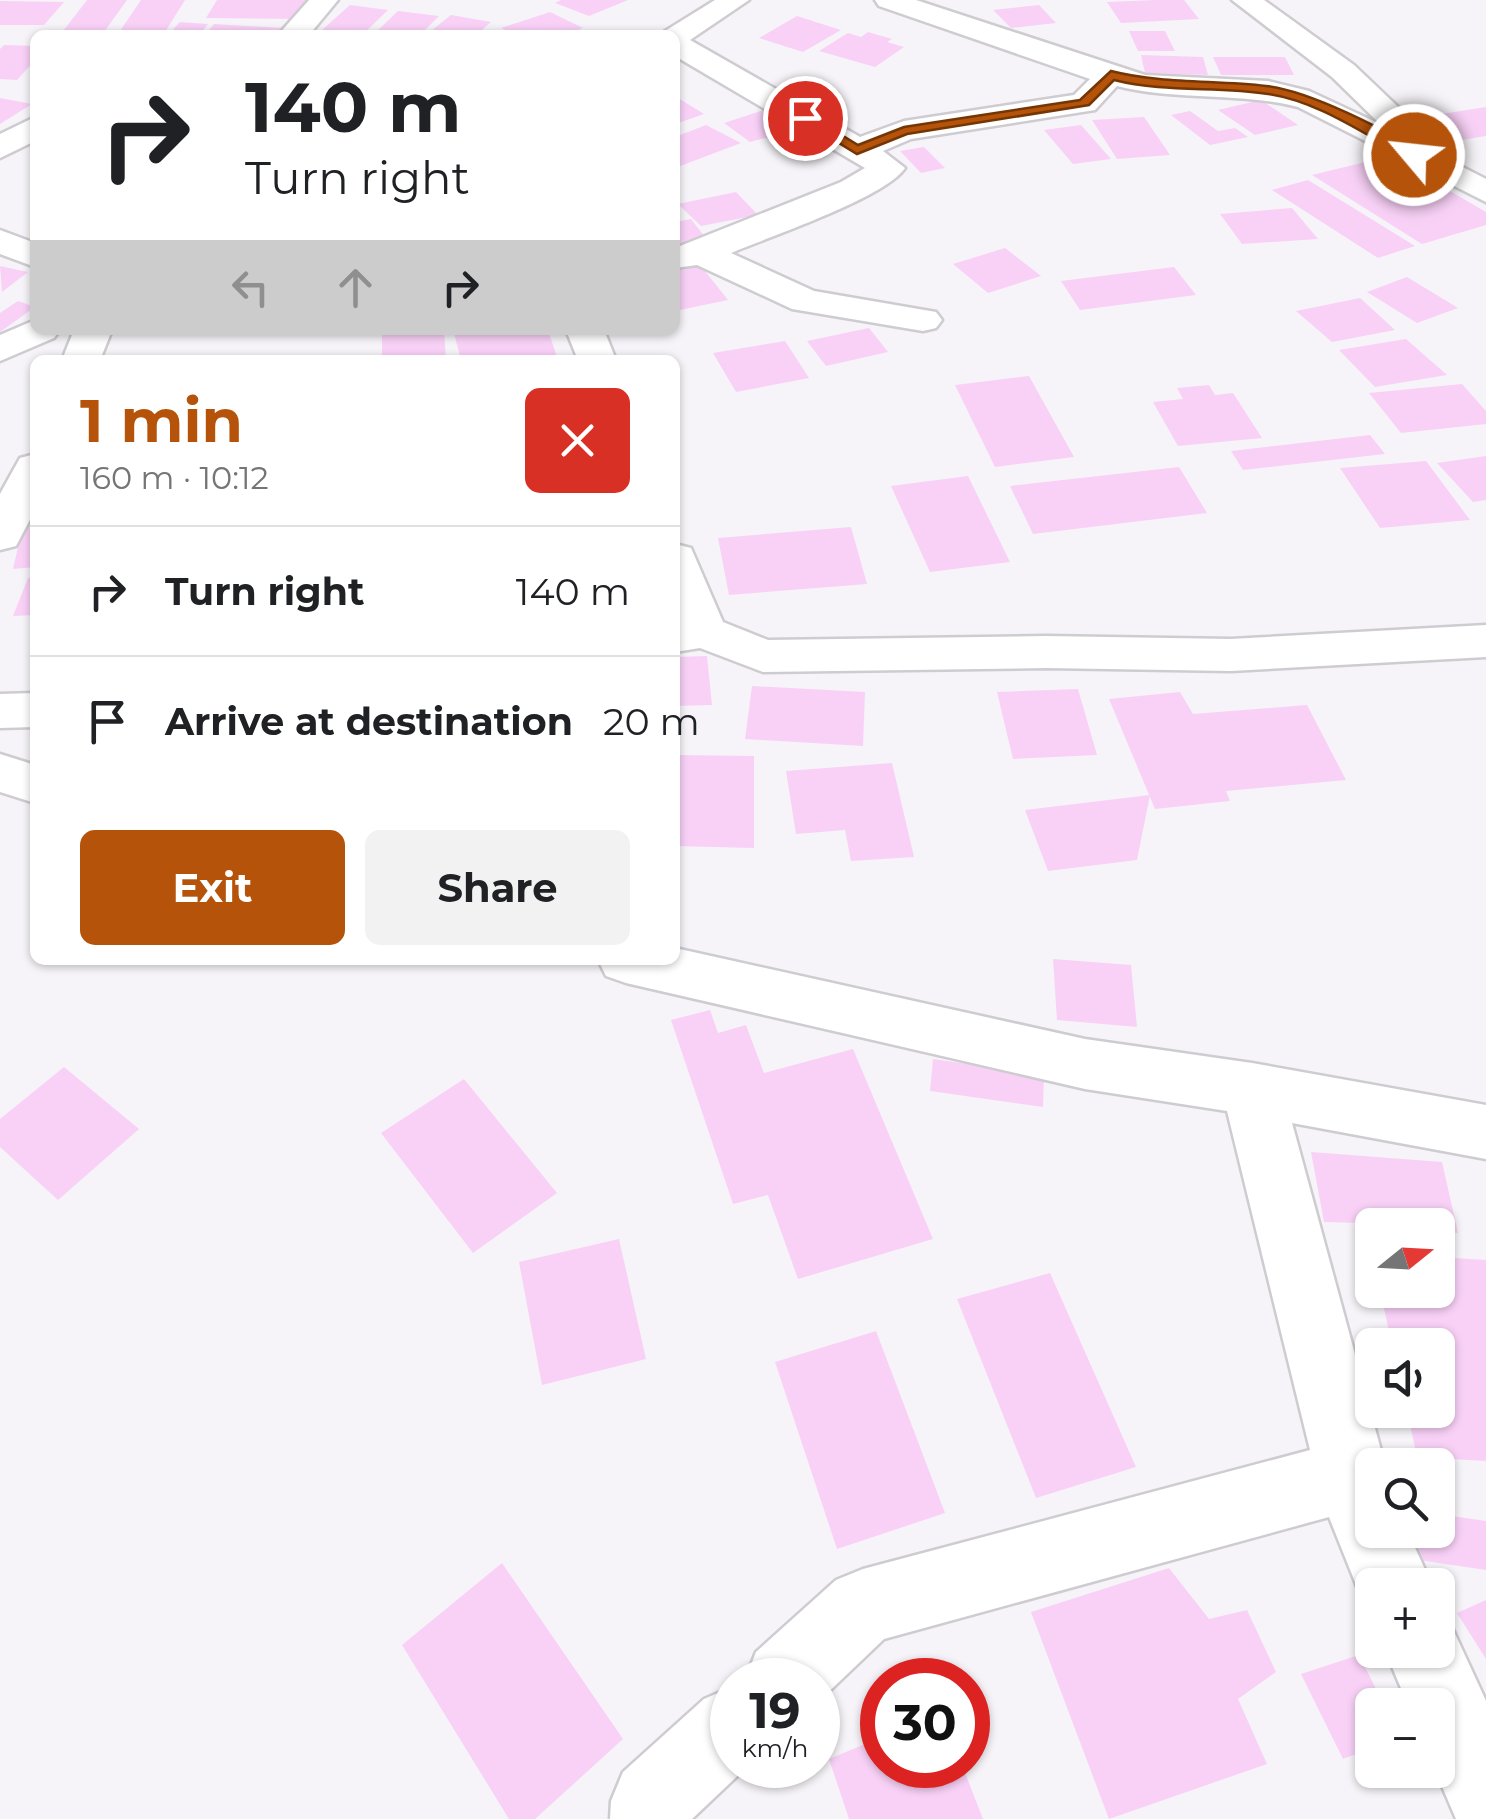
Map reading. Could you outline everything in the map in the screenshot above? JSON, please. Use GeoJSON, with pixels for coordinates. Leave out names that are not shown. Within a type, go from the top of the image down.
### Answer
{"type":"FeatureCollection","features":[{"type":"Feature","properties":{"kind":"street"},"geometry":{"type":"LineString","coordinates":[[297,30],[324,0]]}},
{"type":"Feature","properties":{"kind":"street"},"geometry":{"type":"LineString","coordinates":[[680,37],[735,0]]}},
{"type":"Feature","properties":{"kind":"street"},"geometry":{"type":"LineString","coordinates":[[889,0],[1144,84],[1268,90],[1309,100],[1486,192]]}},
{"type":"Feature","properties":{"kind":"street"},"geometry":{"type":"LineString","coordinates":[[1246,0],[1343,72],[1449,174]]}},
{"type":"Feature","properties":{"kind":"street"},"geometry":{"type":"LineString","coordinates":[[680,43],[890,168],[854,189],[688,256]]}},
{"type":"Feature","properties":{"kind":"street"},"geometry":{"type":"LineString","coordinates":[[857,150],[904,131],[1084,103],[1111,75]]}},
{"type":"Feature","properties":{"kind":"street"},"geometry":{"type":"LineString","coordinates":[[0,148],[30,130]]}},
{"type":"Feature","properties":{"kind":"street"},"geometry":{"type":"LineString","coordinates":[[0,241],[30,254]]}},
{"type":"Feature","properties":{"kind":"street"},"geometry":{"type":"LineString","coordinates":[[688,256],[806,300],[922,320]]}},
{"type":"Feature","properties":{"kind":"street"},"geometry":{"type":"LineString","coordinates":[[0,349],[30,335]]}},
{"type":"Feature","properties":{"kind":"street"},"geometry":{"type":"LineString","coordinates":[[0,536],[30,476]]}},
{"type":"Feature","properties":{"kind":"street"},"geometry":{"type":"LineString","coordinates":[[680,585],[689,634],[763,656],[1046,652],[1231,655],[1486,641]]}},
{"type":"Feature","properties":{"kind":"street"},"geometry":{"type":"LineString","coordinates":[[0,711],[30,710]]}},
{"type":"Feature","properties":{"kind":"street"},"geometry":{"type":"LineString","coordinates":[[0,773],[30,782]]}},
{"type":"Feature","properties":{"kind":"street"},"geometry":{"type":"LineString","coordinates":[[648,965],[1086,1064],[1252,1089],[1442,1127],[1486,1132]]}},
{"type":"Feature","properties":{"kind":"street"},"geometry":{"type":"LineString","coordinates":[[1252,1089],[1352,1475],[1369,1530],[1386,1568]]}},
{"type":"Feature","properties":{"kind":"street"},"geometry":{"type":"LineString","coordinates":[[808,1658],[864,1607],[1352,1475]]}},
{"type":"Feature","properties":{"kind":"street"},"geometry":{"type":"LineString","coordinates":[[1430,1668],[1486,1792]]}},
{"type":"Feature","properties":{"kind":"street"},"geometry":{"type":"LineString","coordinates":[[651,1819],[652,1801],[710,1747]]}},
{"type":"Feature","properties":{"kind":"building"},"geometry":{"type":"Polygon","coordinates":[[[87,0],[127,0],[105,30],[64,30],[87,0]]]}},
{"type":"Feature","properties":{"kind":"building"},"geometry":{"type":"Polygon","coordinates":[[[141,0],[185,0],[166,30],[121,30],[141,0]]]}},
{"type":"Feature","properties":{"kind":"building"},"geometry":{"type":"Polygon","coordinates":[[[217,0],[309,0],[299,19],[206,18],[217,0]]]}},
{"type":"Feature","properties":{"kind":"building"},"geometry":{"type":"Polygon","coordinates":[[[628,0],[589,16],[555,3],[628,0]]]}},
{"type":"Feature","properties":{"kind":"building"},"geometry":{"type":"Polygon","coordinates":[[[1184,0],[1199,19],[1121,23],[1107,2],[1184,0]]]}},
{"type":"Feature","properties":{"kind":"building"},"geometry":{"type":"Polygon","coordinates":[[[0,1],[64,2],[44,25],[0,25],[0,1]]]}},
{"type":"Feature","properties":{"kind":"building"},"geometry":{"type":"Polygon","coordinates":[[[350,5],[388,10],[367,30],[322,30],[350,5]]]}},
{"type":"Feature","properties":{"kind":"building"},"geometry":{"type":"Polygon","coordinates":[[[1039,5],[1056,23],[1011,28],[993,10],[1039,5]]]}},
{"type":"Feature","properties":{"kind":"building"},"geometry":{"type":"Polygon","coordinates":[[[398,11],[439,16],[425,30],[378,30],[398,11]]]}},
{"type":"Feature","properties":{"kind":"building"},"geometry":{"type":"Polygon","coordinates":[[[550,12],[583,28],[505,30],[501,28],[550,12]]]}},
{"type":"Feature","properties":{"kind":"building"},"geometry":{"type":"Polygon","coordinates":[[[451,15],[491,22],[482,30],[432,30],[451,15]]]}},
{"type":"Feature","properties":{"kind":"building"},"geometry":{"type":"Polygon","coordinates":[[[797,16],[841,30],[803,52],[759,38],[797,16]]]}},
{"type":"Feature","properties":{"kind":"building"},"geometry":{"type":"Polygon","coordinates":[[[180,22],[208,24],[203,30],[173,30],[180,22]]]}},
{"type":"Feature","properties":{"kind":"building"},"geometry":{"type":"Polygon","coordinates":[[[214,24],[282,28],[281,30],[209,30],[214,24]]]}},
{"type":"Feature","properties":{"kind":"building"},"geometry":{"type":"Polygon","coordinates":[[[1129,31],[1165,31],[1175,51],[1138,51],[1129,31]]]}},
{"type":"Feature","properties":{"kind":"building"},"geometry":{"type":"Polygon","coordinates":[[[868,32],[904,47],[875,67],[819,51],[848,33],[861,37],[868,32]]]}},
{"type":"Feature","properties":{"kind":"building"},"geometry":{"type":"Polygon","coordinates":[[[4,45],[30,46],[30,66],[17,80],[0,79],[0,49],[4,45]]]}},
{"type":"Feature","properties":{"kind":"building"},"geometry":{"type":"Polygon","coordinates":[[[1141,55],[1203,57],[1208,75],[1145,73],[1141,55]]]}},
{"type":"Feature","properties":{"kind":"building"},"geometry":{"type":"Polygon","coordinates":[[[1213,57],[1285,57],[1294,75],[1221,75],[1213,57]]]}},
{"type":"Feature","properties":{"kind":"building"},"geometry":{"type":"Polygon","coordinates":[[[0,98],[30,104],[30,105],[0,124],[0,98]]]}},
{"type":"Feature","properties":{"kind":"building"},"geometry":{"type":"Polygon","coordinates":[[[680,99],[704,114],[680,122],[680,99]]]}},
{"type":"Feature","properties":{"kind":"building"},"geometry":{"type":"Polygon","coordinates":[[[1261,100],[1298,125],[1255,135],[1218,110],[1261,100]]]}},
{"type":"Feature","properties":{"kind":"building"},"geometry":{"type":"Polygon","coordinates":[[[1486,107],[1486,136],[1455,141],[1423,117],[1486,107]]]}},
{"type":"Feature","properties":{"kind":"building"},"geometry":{"type":"Polygon","coordinates":[[[770,108],[804,128],[750,142],[724,123],[770,108]]]}},
{"type":"Feature","properties":{"kind":"building"},"geometry":{"type":"Polygon","coordinates":[[[1190,111],[1218,131],[1235,128],[1248,137],[1210,145],[1171,115],[1190,111]]]}},
{"type":"Feature","properties":{"kind":"building"},"geometry":{"type":"Polygon","coordinates":[[[1144,117],[1170,155],[1117,159],[1092,120],[1144,117]]]}},
{"type":"Feature","properties":{"kind":"building"},"geometry":{"type":"Polygon","coordinates":[[[706,125],[741,143],[680,166],[680,135],[706,125]]]}},
{"type":"Feature","properties":{"kind":"building"},"geometry":{"type":"Polygon","coordinates":[[[1081,125],[1111,159],[1073,164],[1044,130],[1081,125]]]}},
{"type":"Feature","properties":{"kind":"building"},"geometry":{"type":"Polygon","coordinates":[[[924,147],[945,168],[921,173],[900,151],[924,147]]]}},
{"type":"Feature","properties":{"kind":"building"},"geometry":{"type":"Polygon","coordinates":[[[1390,156],[1486,212],[1486,225],[1422,244],[1312,175],[1390,156]]]}},
{"type":"Feature","properties":{"kind":"building"},"geometry":{"type":"Polygon","coordinates":[[[1308,180],[1415,246],[1378,258],[1272,190],[1308,180]]]}},
{"type":"Feature","properties":{"kind":"building"},"geometry":{"type":"Polygon","coordinates":[[[736,192],[758,215],[701,226],[680,204],[736,192]]]}},
{"type":"Feature","properties":{"kind":"building"},"geometry":{"type":"Polygon","coordinates":[[[1292,208],[1318,239],[1242,244],[1220,214],[1292,208]]]}},
{"type":"Feature","properties":{"kind":"building"},"geometry":{"type":"Polygon","coordinates":[[[691,219],[711,245],[680,251],[680,221],[691,219]]]}},
{"type":"Feature","properties":{"kind":"building"},"geometry":{"type":"Polygon","coordinates":[[[1005,248],[1041,276],[988,293],[953,264],[1005,248]]]}},
{"type":"Feature","properties":{"kind":"building"},"geometry":{"type":"Polygon","coordinates":[[[697,261],[728,300],[680,310],[680,265],[697,261]]]}},
{"type":"Feature","properties":{"kind":"building"},"geometry":{"type":"Polygon","coordinates":[[[0,266],[28,272],[2,292],[0,266]]]}},
{"type":"Feature","properties":{"kind":"building"},"geometry":{"type":"Polygon","coordinates":[[[1174,267],[1196,295],[1080,310],[1061,281],[1174,267]]]}},
{"type":"Feature","properties":{"kind":"building"},"geometry":{"type":"Polygon","coordinates":[[[1407,277],[1458,308],[1417,323],[1367,292],[1407,277]]]}},
{"type":"Feature","properties":{"kind":"building"},"geometry":{"type":"Polygon","coordinates":[[[1360,298],[1395,330],[1332,342],[1296,311],[1360,298]]]}},
{"type":"Feature","properties":{"kind":"building"},"geometry":{"type":"Polygon","coordinates":[[[18,301],[30,305],[30,311],[0,332],[0,313],[18,301]]]}},
{"type":"Feature","properties":{"kind":"building"},"geometry":{"type":"Polygon","coordinates":[[[869,328],[888,352],[826,366],[807,341],[869,328]]]}},
{"type":"Feature","properties":{"kind":"building"},"geometry":{"type":"Polygon","coordinates":[[[382,335],[444,335],[446,355],[382,355],[382,335]]]}},
{"type":"Feature","properties":{"kind":"building"},"geometry":{"type":"Polygon","coordinates":[[[455,335],[550,335],[556,355],[460,355],[455,335]]]}},
{"type":"Feature","properties":{"kind":"building"},"geometry":{"type":"Polygon","coordinates":[[[1406,339],[1447,375],[1375,387],[1339,350],[1406,339]]]}},
{"type":"Feature","properties":{"kind":"building"},"geometry":{"type":"Polygon","coordinates":[[[785,341],[809,378],[736,392],[713,353],[785,341]]]}},
{"type":"Feature","properties":{"kind":"building"},"geometry":{"type":"Polygon","coordinates":[[[1029,376],[1074,457],[995,467],[955,385],[1029,376]]]}},
{"type":"Feature","properties":{"kind":"building"},"geometry":{"type":"Polygon","coordinates":[[[1462,384],[1486,411],[1486,424],[1401,433],[1369,393],[1462,384]]]}},
{"type":"Feature","properties":{"kind":"building"},"geometry":{"type":"Polygon","coordinates":[[[1209,385],[1215,395],[1233,393],[1262,438],[1178,446],[1153,402],[1183,399],[1177,388],[1209,385]]]}},
{"type":"Feature","properties":{"kind":"building"},"geometry":{"type":"Polygon","coordinates":[[[1370,435],[1385,454],[1243,470],[1231,451],[1370,435]]]}},
{"type":"Feature","properties":{"kind":"building"},"geometry":{"type":"Polygon","coordinates":[[[1486,456],[1486,500],[1473,502],[1437,463],[1486,456]]]}},
{"type":"Feature","properties":{"kind":"building"},"geometry":{"type":"Polygon","coordinates":[[[1426,461],[1470,520],[1380,528],[1340,468],[1426,461]]]}},
{"type":"Feature","properties":{"kind":"building"},"geometry":{"type":"Polygon","coordinates":[[[1179,467],[1207,513],[1033,534],[1010,486],[1179,467]]]}},
{"type":"Feature","properties":{"kind":"building"},"geometry":{"type":"Polygon","coordinates":[[[968,476],[1010,562],[930,572],[891,486],[968,476]]]}},
{"type":"Feature","properties":{"kind":"building"},"geometry":{"type":"Polygon","coordinates":[[[30,524],[30,567],[13,569],[23,525],[30,524]]]}},
{"type":"Feature","properties":{"kind":"building"},"geometry":{"type":"Polygon","coordinates":[[[851,527],[867,584],[729,595],[718,538],[851,527]]]}},
{"type":"Feature","properties":{"kind":"building"},"geometry":{"type":"Polygon","coordinates":[[[28,578],[30,578],[30,615],[13,616],[28,578]]]}},
{"type":"Feature","properties":{"kind":"building"},"geometry":{"type":"Polygon","coordinates":[[[707,656],[712,705],[680,706],[680,657],[707,656]]]}},
{"type":"Feature","properties":{"kind":"building"},"geometry":{"type":"Polygon","coordinates":[[[752,686],[865,692],[863,746],[745,739],[752,686]]]}},
{"type":"Feature","properties":{"kind":"building"},"geometry":{"type":"Polygon","coordinates":[[[1078,689],[1097,755],[1013,759],[997,692],[1078,689]]]}},
{"type":"Feature","properties":{"kind":"building"},"geometry":{"type":"Polygon","coordinates":[[[1180,692],[1193,714],[1307,705],[1346,780],[1226,791],[1230,801],[1155,809],[1109,699],[1180,692]]]}},
{"type":"Feature","properties":{"kind":"building"},"geometry":{"type":"Polygon","coordinates":[[[680,755],[754,756],[754,848],[680,846],[680,755]]]}},
{"type":"Feature","properties":{"kind":"building"},"geometry":{"type":"Polygon","coordinates":[[[892,763],[914,857],[851,861],[845,830],[796,834],[786,771],[892,763]]]}},
{"type":"Feature","properties":{"kind":"building"},"geometry":{"type":"Polygon","coordinates":[[[1150,795],[1137,860],[1048,871],[1025,810],[1150,795]]]}},
{"type":"Feature","properties":{"kind":"building"},"geometry":{"type":"Polygon","coordinates":[[[1053,959],[1131,965],[1137,1027],[1057,1020],[1053,959]]]}},
{"type":"Feature","properties":{"kind":"building"},"geometry":{"type":"Polygon","coordinates":[[[710,1010],[718,1033],[746,1025],[764,1073],[853,1049],[933,1239],[798,1279],[768,1195],[733,1204],[671,1020],[710,1010]]]}},
{"type":"Feature","properties":{"kind":"building"},"geometry":{"type":"Polygon","coordinates":[[[933,1059],[1044,1075],[1043,1107],[930,1091],[933,1059]]]}},
{"type":"Feature","properties":{"kind":"building"},"geometry":{"type":"Polygon","coordinates":[[[64,1067],[139,1129],[58,1200],[0,1147],[0,1119],[64,1067]]]}},
{"type":"Feature","properties":{"kind":"building"},"geometry":{"type":"Polygon","coordinates":[[[464,1079],[557,1193],[473,1253],[381,1133],[464,1079]]]}},
{"type":"Feature","properties":{"kind":"building"},"geometry":{"type":"Polygon","coordinates":[[[1311,1152],[1442,1162],[1452,1208],[1355,1208],[1355,1223],[1324,1222],[1311,1152]]]}},
{"type":"Feature","properties":{"kind":"building"},"geometry":{"type":"Polygon","coordinates":[[[619,1239],[646,1359],[542,1385],[519,1262],[619,1239]]]}},
{"type":"Feature","properties":{"kind":"building"},"geometry":{"type":"Polygon","coordinates":[[[1455,1258],[1486,1260],[1486,1461],[1455,1459],[1455,1448],[1415,1448],[1411,1428],[1455,1428],[1455,1328],[1388,1328],[1384,1308],[1455,1308],[1455,1258]]]}},
{"type":"Feature","properties":{"kind":"building"},"geometry":{"type":"Polygon","coordinates":[[[1050,1273],[1136,1467],[1036,1498],[957,1299],[1050,1273]]]}},
{"type":"Feature","properties":{"kind":"building"},"geometry":{"type":"Polygon","coordinates":[[[876,1331],[945,1513],[837,1549],[775,1362],[876,1331]]]}},
{"type":"Feature","properties":{"kind":"building"},"geometry":{"type":"Polygon","coordinates":[[[1455,1516],[1486,1521],[1486,1570],[1405,1558],[1404,1548],[1455,1548],[1455,1516]]]}},
{"type":"Feature","properties":{"kind":"building"},"geometry":{"type":"Polygon","coordinates":[[[502,1563],[623,1739],[535,1819],[509,1819],[402,1645],[502,1563]]]}},
{"type":"Feature","properties":{"kind":"building"},"geometry":{"type":"Polygon","coordinates":[[[1169,1568],[1209,1619],[1247,1610],[1276,1672],[1238,1699],[1267,1764],[1109,1819],[1031,1612],[1169,1568]]]}},
{"type":"Feature","properties":{"kind":"building"},"geometry":{"type":"Polygon","coordinates":[[[1486,1600],[1486,1659],[1457,1613],[1486,1600]]]}},
{"type":"Feature","properties":{"kind":"building"},"geometry":{"type":"Polygon","coordinates":[[[1355,1656],[1355,1668],[1366,1668],[1376,1688],[1355,1688],[1355,1754],[1343,1759],[1301,1674],[1355,1656]]]}},
{"type":"Feature","properties":{"kind":"building"},"geometry":{"type":"Polygon","coordinates":[[[860,1746],[860,1788],[971,1788],[983,1819],[849,1819],[839,1788],[840,1754],[860,1746]]]}},
{"type":"Feature","properties":{"kind":"route"},"geometry":{"type":"LineString","coordinates":[[805,118],[857,150],[904,131],[1084,103],[1111,75],[1144,84],[1268,90],[1309,100],[1414,155]]}}]}
